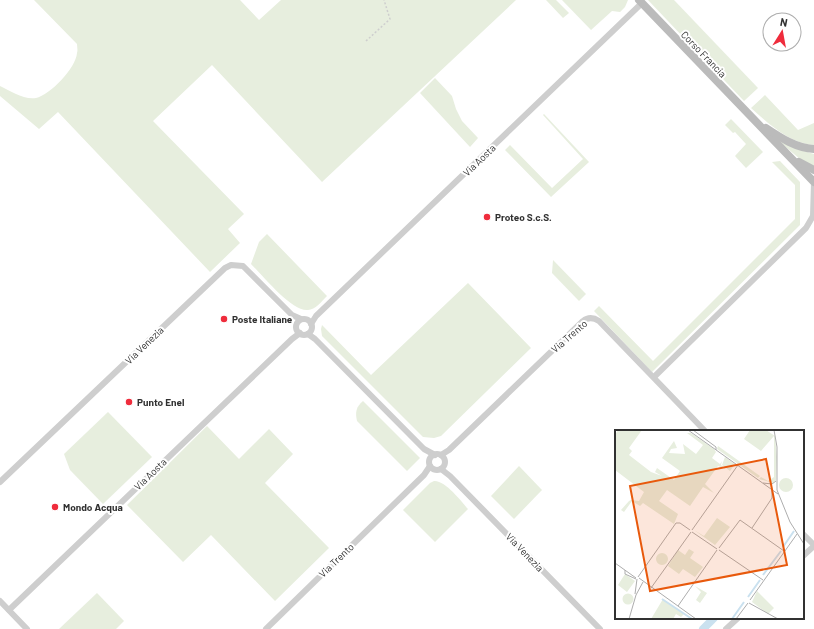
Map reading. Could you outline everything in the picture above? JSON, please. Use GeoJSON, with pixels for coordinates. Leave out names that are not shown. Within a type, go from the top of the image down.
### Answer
{"type":"FeatureCollection","features":[{"type":"Feature","properties":{"kind":"street","name":"Corso Francia"},"geometry":{"type":"LineString","coordinates":[[641,2],[814,182]]}},
{"type":"Feature","properties":{"kind":"street","name":"Via Aosta"},"geometry":{"type":"LineString","coordinates":[[9,610],[641,2]]}},
{"type":"Feature","properties":{"kind":"street","name":"Corso Francia"},"geometry":{"type":"LineString","coordinates":[[755,122],[782,138],[811,149]]}},
{"type":"Feature","properties":{"kind":"street","name":"Corso Francia"},"geometry":{"type":"LineString","coordinates":[[791,158],[814,170]]}},
{"type":"Feature","properties":{"kind":"street"},"geometry":{"type":"LineString","coordinates":[[654,378],[806,228],[812,216],[814,182]]}},
{"type":"Feature","properties":{"kind":"street","name":"Via Venezia"},"geometry":{"type":"LineString","coordinates":[[0,482],[225,268],[231,265],[243,266],[304,326],[315,339],[600,629]]}},
{"type":"Feature","properties":{"kind":"street","name":"Via Trento"},"geometry":{"type":"LineString","coordinates":[[266,629],[449,450],[583,321],[588,318],[594,318],[599,321],[704,430]]}},
{"type":"Feature","properties":{"kind":"street"},"geometry":{"type":"LineString","coordinates":[[804,535],[814,545],[804,555]]}},
{"type":"Feature","properties":{"kind":"street"},"geometry":{"type":"LineString","coordinates":[[0,601],[27,629]]}},
{"type":"Feature","properties":{"kind":"street"},"geometry":{"type":"LineString","coordinates":[[726,629],[737,619]]}},
{"type":"Feature","properties":{"kind":"path"},"geometry":{"type":"LineString","coordinates":[[366,41],[390,19],[384,0]]}},
{"type":"Feature","properties":{"kind":"green space"},"geometry":{"type":"Polygon","coordinates":[[[34,0],[240,0],[259,20],[281,0],[516,0],[322,182],[212,65],[153,121],[244,214],[228,229],[240,243],[210,272],[58,112],[39,129],[0,96],[0,86],[17,95],[27,98],[42,96],[61,80],[76,59],[77,44],[34,0]]]}},
{"type":"Feature","properties":{"kind":"green space"},"geometry":{"type":"Polygon","coordinates":[[[546,0],[556,0],[569,13],[563,18],[546,0]]]}},
{"type":"Feature","properties":{"kind":"green space"},"geometry":{"type":"Polygon","coordinates":[[[562,0],[628,0],[625,7],[620,12],[612,11],[591,30],[562,0]]]}},
{"type":"Feature","properties":{"kind":"green space"},"geometry":{"type":"Polygon","coordinates":[[[648,0],[674,0],[758,88],[744,101],[648,0]]]}},
{"type":"Feature","properties":{"kind":"green space"},"geometry":{"type":"Polygon","coordinates":[[[435,78],[452,96],[462,121],[478,138],[470,147],[420,93],[435,78]]]}},
{"type":"Feature","properties":{"kind":"green space"},"geometry":{"type":"Polygon","coordinates":[[[765,95],[798,130],[814,123],[814,145],[796,141],[788,137],[772,126],[751,108],[765,95]]]}},
{"type":"Feature","properties":{"kind":"green space"},"geometry":{"type":"Polygon","coordinates":[[[544,114],[589,162],[551,197],[505,150],[510,145],[552,188],[583,159],[543,115],[544,114]]]}},
{"type":"Feature","properties":{"kind":"green space"},"geometry":{"type":"Polygon","coordinates":[[[731,119],[763,152],[746,168],[735,156],[746,144],[735,132],[733,133],[725,125],[731,119]]]}},
{"type":"Feature","properties":{"kind":"green space"},"geometry":{"type":"Polygon","coordinates":[[[775,138],[797,149],[814,154],[814,167],[800,159],[775,138]]]}},
{"type":"Feature","properties":{"kind":"green space"},"geometry":{"type":"Polygon","coordinates":[[[780,161],[800,182],[800,225],[652,372],[594,311],[599,306],[653,361],[795,219],[795,185],[772,162],[780,161]]]}},
{"type":"Feature","properties":{"kind":"green space"},"geometry":{"type":"Polygon","coordinates":[[[267,234],[327,296],[316,307],[308,310],[301,309],[294,305],[278,292],[251,264],[259,242],[267,234]]]}},
{"type":"Feature","properties":{"kind":"green space"},"geometry":{"type":"Polygon","coordinates":[[[553,260],[586,294],[579,301],[552,273],[553,260]]]}},
{"type":"Feature","properties":{"kind":"green space"},"geometry":{"type":"Polygon","coordinates":[[[468,283],[531,348],[441,436],[434,438],[423,437],[322,336],[322,325],[371,375],[468,283]]]}},
{"type":"Feature","properties":{"kind":"green space"},"geometry":{"type":"Polygon","coordinates":[[[363,401],[420,458],[407,471],[357,421],[357,410],[363,401]]]}},
{"type":"Feature","properties":{"kind":"green space"},"geometry":{"type":"Polygon","coordinates":[[[108,412],[152,457],[103,504],[70,470],[64,454],[108,412]]]}},
{"type":"Feature","properties":{"kind":"green space"},"geometry":{"type":"Polygon","coordinates":[[[207,426],[239,459],[269,429],[293,454],[265,483],[329,548],[275,601],[211,535],[183,562],[127,505],[207,426]]]}},
{"type":"Feature","properties":{"kind":"green space"},"geometry":{"type":"Polygon","coordinates":[[[519,466],[542,490],[514,519],[491,496],[519,466]]]}},
{"type":"Feature","properties":{"kind":"green space"},"geometry":{"type":"Polygon","coordinates":[[[434,481],[448,487],[468,509],[435,542],[403,510],[430,483],[434,481]]]}},
{"type":"Feature","properties":{"kind":"green space"},"geometry":{"type":"Polygon","coordinates":[[[97,593],[124,621],[116,629],[59,629],[97,593]]]}},
{"type":"Feature","properties":{"kind":"waterway"},"geometry":{"type":"LineString","coordinates":[[703,629],[713,619]]}},
{"type":"Feature","properties":{"kind":"place","name":"Proteo S.c.S."},"geometry":{"type":"Point","coordinates":[487,217]}},
{"type":"Feature","properties":{"kind":"place","name":"Poste Italiane"},"geometry":{"type":"Point","coordinates":[224,319]}},
{"type":"Feature","properties":{"kind":"place","name":"Punto Enel"},"geometry":{"type":"Point","coordinates":[129,402]}},
{"type":"Feature","properties":{"kind":"place","name":"Mondo Acqua"},"geometry":{"type":"Point","coordinates":[55,507]}}]}
